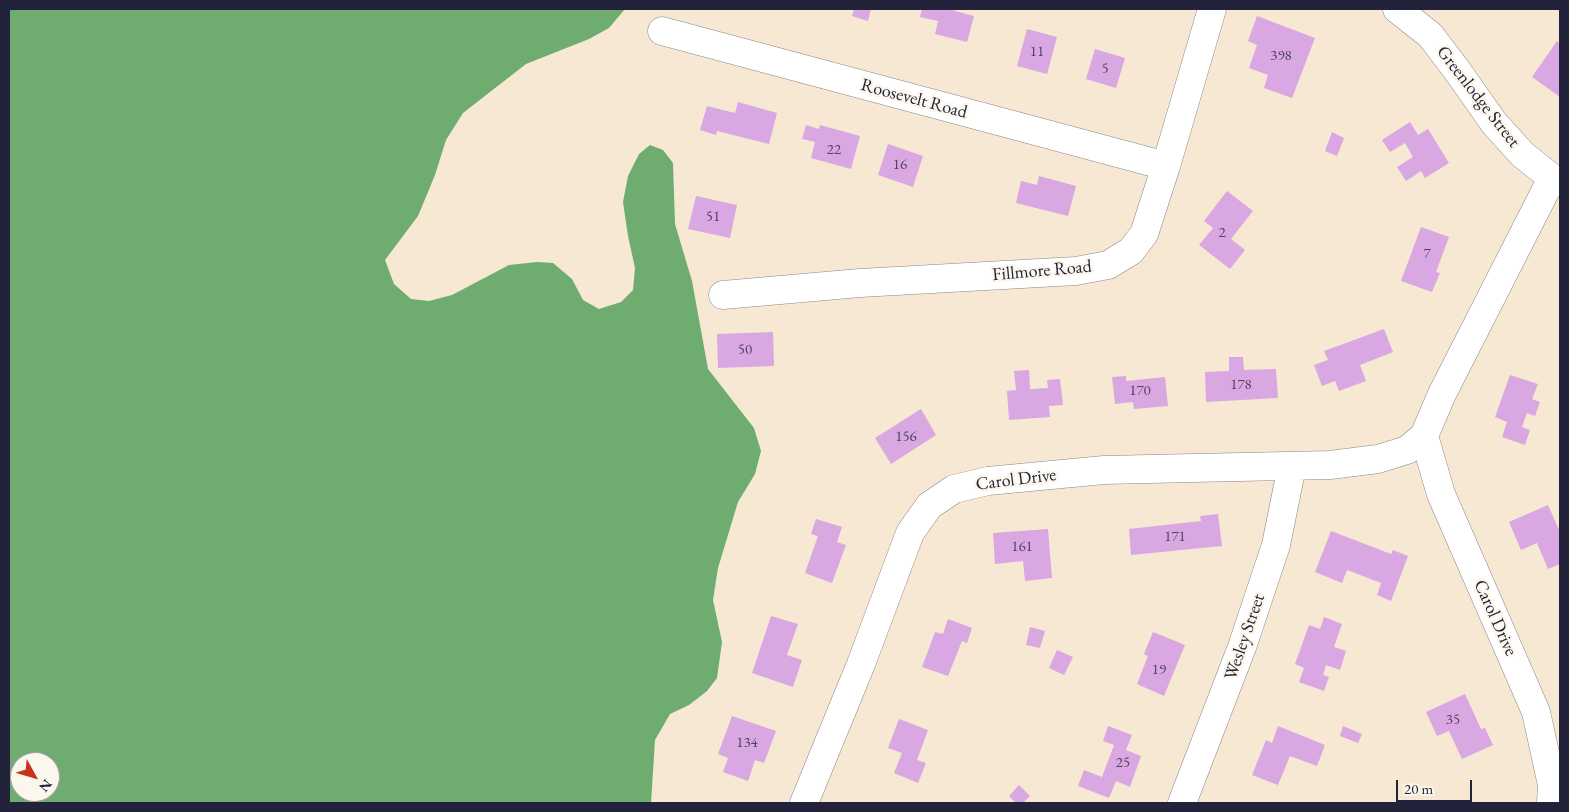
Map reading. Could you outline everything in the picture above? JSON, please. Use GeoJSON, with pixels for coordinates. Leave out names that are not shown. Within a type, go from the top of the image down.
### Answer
{"type":"FeatureCollection","features":[{"type":"Feature","properties":{"kind":"street","name":"Fillmore Road"},"geometry":{"type":"LineString","coordinates":[[723,295],[860,283],[1076,271],[1108,265],[1131,251],[1144,234],[1212,9]]}},
{"type":"Feature","properties":{"kind":"street","name":"Greenlodge Street"},"geometry":{"type":"LineString","coordinates":[[1397,9],[1430,35],[1494,123],[1522,154],[1556,180]]}},
{"type":"Feature","properties":{"kind":"street","name":"Roosevelt Road"},"geometry":{"type":"LineString","coordinates":[[662,31],[1166,166]]}},
{"type":"Feature","properties":{"kind":"street","name":"Carol Drive"},"geometry":{"type":"LineString","coordinates":[[804,803],[861,664],[910,533],[930,506],[954,489],[988,481],[1104,470],[1330,465],[1378,459],[1407,450],[1424,436],[1442,394],[1556,180]]}},
{"type":"Feature","properties":{"kind":"street","name":"Carol Drive"},"geometry":{"type":"LineString","coordinates":[[1424,436],[1441,494],[1536,712],[1552,785],[1550,803]]}},
{"type":"Feature","properties":{"kind":"street","name":"Wesley Street"},"geometry":{"type":"LineString","coordinates":[[1182,803],[1242,647],[1270,564],[1276,545],[1292,466]]}},
{"type":"Feature","properties":{"kind":"green space"},"geometry":{"type":"Polygon","coordinates":[[[9,9],[625,9],[609,28],[589,39],[526,64],[463,113],[446,140],[435,175],[418,216],[385,260],[394,284],[411,299],[429,301],[452,295],[509,265],[537,262],[553,263],[572,279],[583,300],[599,309],[621,302],[633,290],[635,268],[623,202],[628,176],[639,154],[650,145],[663,150],[673,163],[675,224],[692,281],[708,369],[754,428],[761,451],[755,474],[738,502],[718,568],[713,600],[722,642],[717,678],[707,691],[689,705],[670,714],[655,740],[651,803],[9,803],[9,9]]]}},
{"type":"Feature","properties":{"kind":"building"},"geometry":{"type":"Polygon","coordinates":[[[854,9],[871,9],[868,21],[852,16],[854,9]]]}},
{"type":"Feature","properties":{"kind":"building"},"geometry":{"type":"Polygon","coordinates":[[[922,9],[948,9],[974,16],[967,42],[935,34],[938,21],[920,17],[922,9]]]}},
{"type":"Feature","properties":{"kind":"building"},"geometry":{"type":"Polygon","coordinates":[[[1257,16],[1315,38],[1292,98],[1264,88],[1268,75],[1249,68],[1257,45],[1248,41],[1257,16]]]}},
{"type":"Feature","properties":{"kind":"building"},"geometry":{"type":"Polygon","coordinates":[[[1027,29],[1057,37],[1047,74],[1017,66],[1027,29]]]}},
{"type":"Feature","properties":{"kind":"building"},"geometry":{"type":"Polygon","coordinates":[[[1557,41],[1560,44],[1560,97],[1532,77],[1557,41]]]}},
{"type":"Feature","properties":{"kind":"building"},"geometry":{"type":"Polygon","coordinates":[[[1095,49],[1125,58],[1116,88],[1086,79],[1095,49]]]}},
{"type":"Feature","properties":{"kind":"building"},"geometry":{"type":"Polygon","coordinates":[[[738,102],[777,113],[769,144],[717,131],[716,135],[700,130],[707,106],[735,113],[738,102]]]}},
{"type":"Feature","properties":{"kind":"building"},"geometry":{"type":"Polygon","coordinates":[[[1410,122],[1418,135],[1428,129],[1449,163],[1425,178],[1421,171],[1406,181],[1397,167],[1413,157],[1405,143],[1390,152],[1382,140],[1410,122]]]}},
{"type":"Feature","properties":{"kind":"building"},"geometry":{"type":"Polygon","coordinates":[[[806,125],[819,129],[820,125],[860,136],[851,169],[811,158],[815,142],[802,139],[806,125]]]}},
{"type":"Feature","properties":{"kind":"building"},"geometry":{"type":"Polygon","coordinates":[[[1332,132],[1344,138],[1337,156],[1325,151],[1332,132]]]}},
{"type":"Feature","properties":{"kind":"building"},"geometry":{"type":"Polygon","coordinates":[[[888,144],[923,156],[913,187],[878,175],[888,144]]]}},
{"type":"Feature","properties":{"kind":"building"},"geometry":{"type":"Polygon","coordinates":[[[1039,176],[1076,186],[1068,216],[1016,203],[1021,181],[1037,185],[1039,176]]]}},
{"type":"Feature","properties":{"kind":"building"},"geometry":{"type":"Polygon","coordinates":[[[1227,191],[1253,211],[1231,239],[1245,250],[1230,269],[1199,245],[1213,228],[1204,221],[1227,191]]]}},
{"type":"Feature","properties":{"kind":"building"},"geometry":{"type":"Polygon","coordinates":[[[696,196],[737,205],[730,238],[688,229],[696,196]]]}},
{"type":"Feature","properties":{"kind":"building"},"geometry":{"type":"Polygon","coordinates":[[[1421,227],[1449,237],[1436,272],[1440,273],[1432,292],[1401,281],[1421,227]]]}},
{"type":"Feature","properties":{"kind":"building"},"geometry":{"type":"Polygon","coordinates":[[[1384,329],[1393,352],[1360,365],[1366,381],[1339,391],[1335,381],[1322,386],[1314,365],[1328,360],[1324,351],[1384,329]]]}},
{"type":"Feature","properties":{"kind":"building"},"geometry":{"type":"Polygon","coordinates":[[[773,332],[774,366],[718,368],[717,334],[773,332]]]}},
{"type":"Feature","properties":{"kind":"building"},"geometry":{"type":"Polygon","coordinates":[[[1229,357],[1243,357],[1244,370],[1276,369],[1278,398],[1206,402],[1205,372],[1229,371],[1229,357]]]}},
{"type":"Feature","properties":{"kind":"building"},"geometry":{"type":"Polygon","coordinates":[[[1029,370],[1030,389],[1048,388],[1047,380],[1060,379],[1063,405],[1049,406],[1050,417],[1009,420],[1007,391],[1016,390],[1014,371],[1029,370]]]}},
{"type":"Feature","properties":{"kind":"building"},"geometry":{"type":"Polygon","coordinates":[[[1510,375],[1538,384],[1532,399],[1540,402],[1535,416],[1527,413],[1522,427],[1530,430],[1525,445],[1502,437],[1507,422],[1495,417],[1510,375]]]}},
{"type":"Feature","properties":{"kind":"building"},"geometry":{"type":"Polygon","coordinates":[[[1126,376],[1126,381],[1165,377],[1168,406],[1134,409],[1133,402],[1115,404],[1112,377],[1126,376]]]}},
{"type":"Feature","properties":{"kind":"building"},"geometry":{"type":"Polygon","coordinates":[[[921,409],[936,435],[891,464],[875,438],[921,409]]]}},
{"type":"Feature","properties":{"kind":"building"},"geometry":{"type":"Polygon","coordinates":[[[1548,505],[1560,532],[1560,564],[1548,569],[1537,543],[1521,550],[1509,522],[1548,505]]]}},
{"type":"Feature","properties":{"kind":"building"},"geometry":{"type":"Polygon","coordinates":[[[1218,514],[1222,546],[1131,555],[1129,529],[1201,521],[1200,516],[1218,514]]]}},
{"type":"Feature","properties":{"kind":"building"},"geometry":{"type":"Polygon","coordinates":[[[816,519],[842,527],[837,542],[846,545],[832,583],[805,573],[818,536],[811,534],[816,519]]]}},
{"type":"Feature","properties":{"kind":"building"},"geometry":{"type":"Polygon","coordinates":[[[1048,529],[1052,578],[1025,581],[1023,561],[995,564],[993,533],[1048,529]]]}},
{"type":"Feature","properties":{"kind":"building"},"geometry":{"type":"Polygon","coordinates":[[[1331,531],[1391,554],[1393,550],[1408,556],[1391,601],[1377,595],[1381,583],[1347,570],[1342,583],[1315,572],[1331,531]]]}},
{"type":"Feature","properties":{"kind":"building"},"geometry":{"type":"Polygon","coordinates":[[[771,616],[798,624],[787,655],[802,660],[793,687],[752,673],[771,616]]]}},
{"type":"Feature","properties":{"kind":"building"},"geometry":{"type":"Polygon","coordinates":[[[1324,617],[1342,624],[1334,647],[1346,651],[1340,670],[1326,665],[1323,675],[1329,677],[1324,691],[1299,682],[1304,668],[1295,664],[1309,625],[1320,629],[1324,617]]]}},
{"type":"Feature","properties":{"kind":"building"},"geometry":{"type":"Polygon","coordinates":[[[948,619],[972,628],[967,643],[962,641],[948,676],[922,667],[935,632],[943,634],[948,619]]]}},
{"type":"Feature","properties":{"kind":"building"},"geometry":{"type":"Polygon","coordinates":[[[1030,627],[1045,631],[1040,648],[1026,645],[1030,627]]]}},
{"type":"Feature","properties":{"kind":"building"},"geometry":{"type":"Polygon","coordinates":[[[1153,632],[1185,645],[1164,696],[1137,684],[1148,656],[1144,654],[1153,632]]]}},
{"type":"Feature","properties":{"kind":"building"},"geometry":{"type":"Polygon","coordinates":[[[1057,650],[1073,657],[1064,675],[1049,668],[1057,650]]]}},
{"type":"Feature","properties":{"kind":"building"},"geometry":{"type":"Polygon","coordinates":[[[1465,694],[1481,729],[1485,728],[1493,745],[1462,759],[1449,731],[1437,736],[1426,712],[1465,694]]]}},
{"type":"Feature","properties":{"kind":"building"},"geometry":{"type":"Polygon","coordinates":[[[732,716],[776,731],[764,763],[755,760],[748,781],[723,772],[728,758],[718,754],[732,716]]]}},
{"type":"Feature","properties":{"kind":"building"},"geometry":{"type":"Polygon","coordinates":[[[899,719],[928,730],[917,760],[926,763],[918,783],[894,773],[902,753],[888,748],[899,719]]]}},
{"type":"Feature","properties":{"kind":"building"},"geometry":{"type":"Polygon","coordinates":[[[1108,726],[1132,735],[1126,750],[1141,756],[1130,787],[1116,781],[1109,798],[1078,786],[1084,770],[1102,777],[1114,745],[1103,741],[1108,726]]]}},
{"type":"Feature","properties":{"kind":"building"},"geometry":{"type":"Polygon","coordinates":[[[1278,726],[1325,745],[1317,766],[1290,756],[1278,785],[1252,775],[1266,740],[1272,743],[1278,726]]]}},
{"type":"Feature","properties":{"kind":"building"},"geometry":{"type":"Polygon","coordinates":[[[1343,726],[1362,734],[1358,743],[1340,736],[1343,726]]]}},
{"type":"Feature","properties":{"kind":"building"},"geometry":{"type":"Polygon","coordinates":[[[1019,785],[1030,796],[1023,803],[1016,803],[1009,796],[1019,785]]]}}]}
